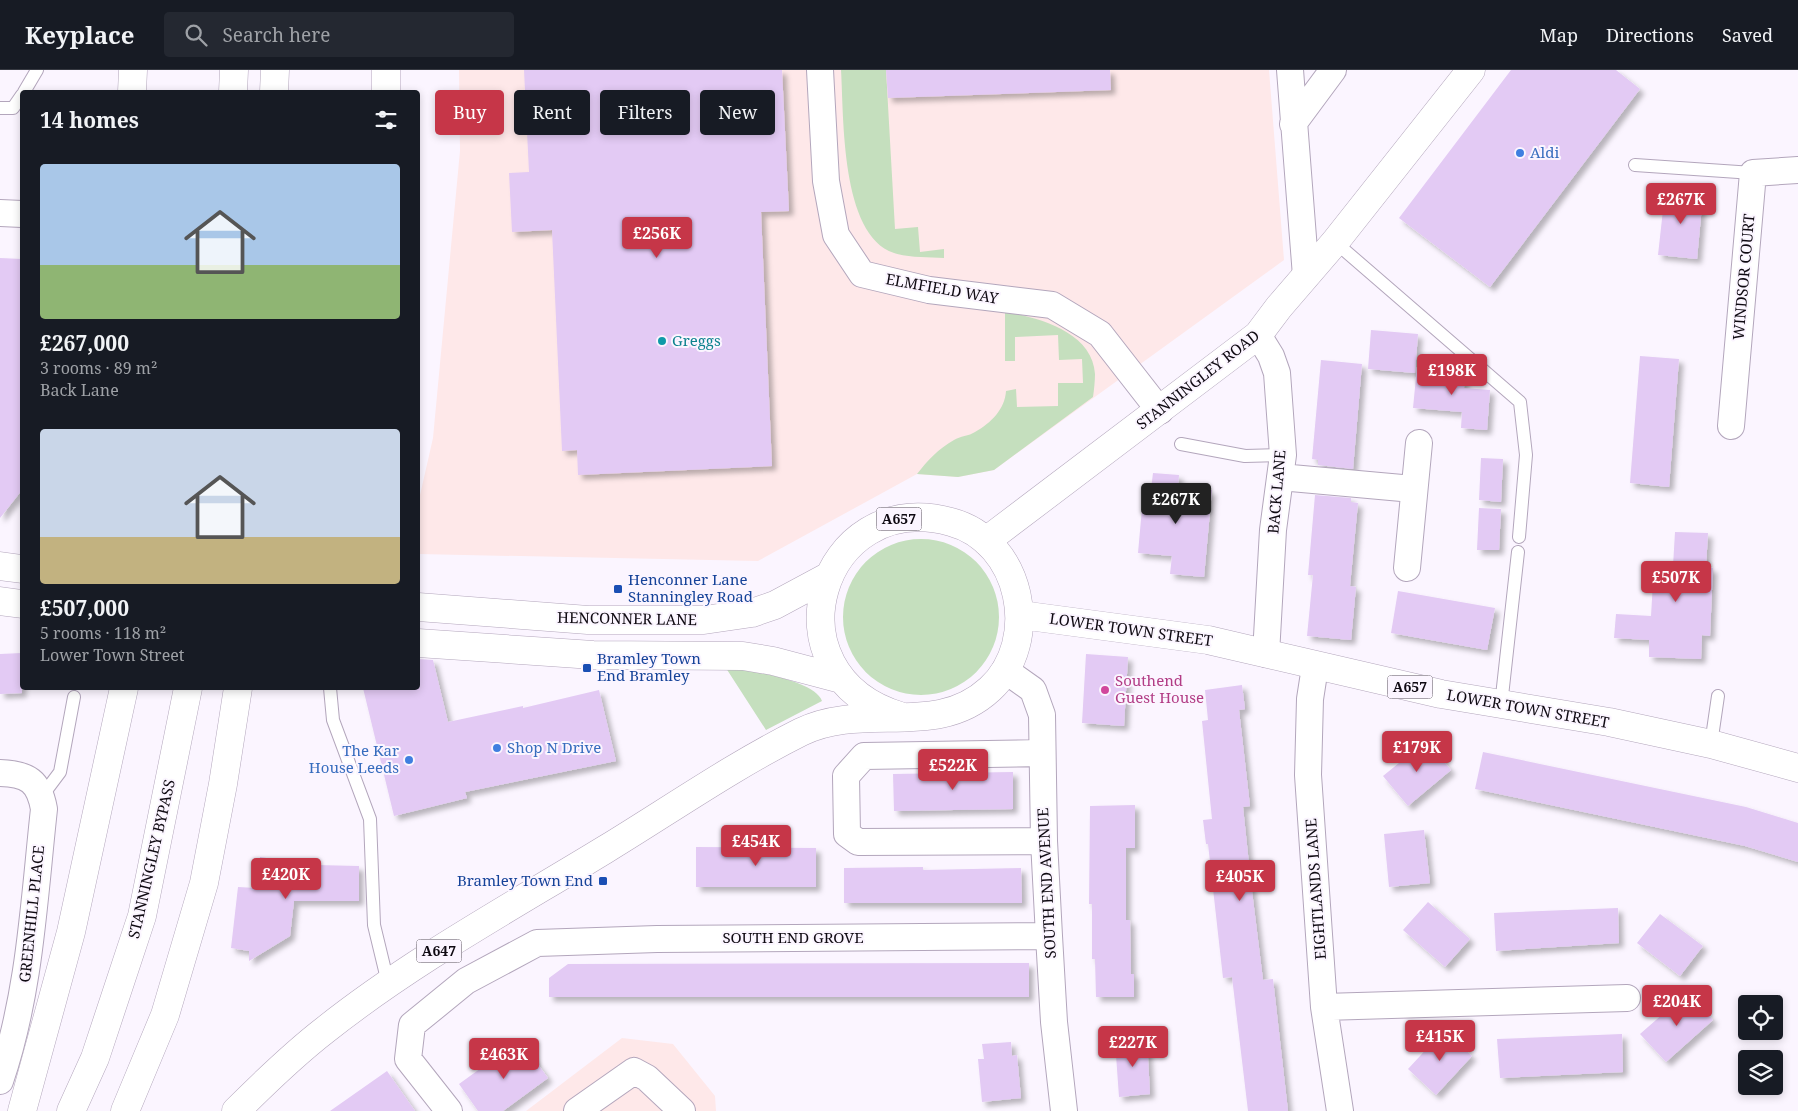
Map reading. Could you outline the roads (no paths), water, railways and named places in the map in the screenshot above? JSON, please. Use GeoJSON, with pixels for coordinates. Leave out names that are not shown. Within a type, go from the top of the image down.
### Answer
{"type":"FeatureCollection","features":[{"type":"Feature","properties":{"kind":"main road"},"geometry":{"type":"LineString","coordinates":[[132,90],[133,70]]}},
{"type":"Feature","properties":{"kind":"main road"},"geometry":{"type":"LineString","coordinates":[[232,90],[234,70]]}},
{"type":"Feature","properties":{"kind":"main road"},"geometry":{"type":"LineString","coordinates":[[274,90],[275,70]]}},
{"type":"Feature","properties":{"kind":"main road"},"geometry":{"type":"LineString","coordinates":[[386,70],[386,90]]}},
{"type":"Feature","properties":{"kind":"main road","name":"STANNINGLEY ROAD"},"geometry":{"type":"LineString","coordinates":[[986,541],[1258,335],[1336,242],[1471,70]]}},
{"type":"Feature","properties":{"kind":"main road","name":"A657"},"geometry":{"type":"LineString","coordinates":[[920,516],[953,522],[971,530],[986,541],[1009,571],[1016,586],[1021,615],[1016,646],[1005,670],[992,687],[977,700],[959,710],[939,716],[900,716],[882,710],[865,701],[841,679],[826,652],[820,630],[820,605],[828,576],[843,553],[867,532],[894,520],[920,516]]}},
{"type":"Feature","properties":{"kind":"main road"},"geometry":{"type":"LineString","coordinates":[[0,566],[20,569]]}},
{"type":"Feature","properties":{"kind":"main road","name":"HENCONNER LANE"},"geometry":{"type":"LineString","coordinates":[[420,607],[588,620],[704,620],[752,613],[768,608],[828,576]]}},
{"type":"Feature","properties":{"kind":"main road","name":"LOWER TOWN STREET"},"geometry":{"type":"LineString","coordinates":[[1021,615],[1192,638],[1315,667],[1501,705],[1610,722],[1711,744],[1798,768]]}},
{"type":"Feature","properties":{"kind":"main road","name":"A657"},"geometry":{"type":"LineString","coordinates":[[420,643],[593,654],[743,656],[773,661],[841,679]]}},
{"type":"Feature","properties":{"kind":"main road"},"geometry":{"type":"LineString","coordinates":[[22,1111],[71,932],[124,690]]}},
{"type":"Feature","properties":{"kind":"main road","name":"STANNINGLEY BYPASS"},"geometry":{"type":"LineString","coordinates":[[71,1111],[95,1058],[142,916],[188,690]]}},
{"type":"Feature","properties":{"kind":"main road"},"geometry":{"type":"LineString","coordinates":[[125,1111],[165,1015],[204,883],[223,784],[238,690]]}},
{"type":"Feature","properties":{"kind":"main road","name":"A647"},"geometry":{"type":"LineString","coordinates":[[236,1111],[322,1032],[388,983],[732,772],[803,731],[828,722],[857,717],[900,716]]}},
{"type":"Feature","properties":{"kind":"street","name":"ELMFIELD WAY"},"geometry":{"type":"LineString","coordinates":[[820,70],[826,181],[836,235],[862,274],[929,290],[1052,305],[1100,334],[1160,411]]}},
{"type":"Feature","properties":{"kind":"street"},"geometry":{"type":"LineString","coordinates":[[1290,70],[1306,276]]}},
{"type":"Feature","properties":{"kind":"street"},"geometry":{"type":"LineString","coordinates":[[1293,124],[1333,70]]}},
{"type":"Feature","properties":{"kind":"street"},"geometry":{"type":"LineString","coordinates":[[1753,173],[1798,170]]}},
{"type":"Feature","properties":{"kind":"street","name":"WINDSOR COURT"},"geometry":{"type":"LineString","coordinates":[[1731,426],[1753,173]]}},
{"type":"Feature","properties":{"kind":"street"},"geometry":{"type":"LineString","coordinates":[[0,213],[20,214]]}},
{"type":"Feature","properties":{"kind":"street","name":"BACK LANE"},"geometry":{"type":"LineString","coordinates":[[1258,335],[1271,356],[1277,374],[1282,466],[1273,530],[1266,654]]}},
{"type":"Feature","properties":{"kind":"street"},"geometry":{"type":"LineString","coordinates":[[1407,568],[1413,489],[1419,443]]}},
{"type":"Feature","properties":{"kind":"street"},"geometry":{"type":"LineString","coordinates":[[1282,466],[1413,489]]}},
{"type":"Feature","properties":{"kind":"street","name":"EIGHTLANDS LANE"},"geometry":{"type":"LineString","coordinates":[[1315,667],[1310,707],[1308,775],[1324,1007],[1340,1111]]}},
{"type":"Feature","properties":{"kind":"street","name":"SOUTH END AVENUE"},"geometry":{"type":"LineString","coordinates":[[1005,670],[1026,684],[1038,700],[1042,715],[1044,841],[1049,936],[1054,1022],[1064,1111]]}},
{"type":"Feature","properties":{"kind":"street"},"geometry":{"type":"LineString","coordinates":[[1042,753],[864,756],[846,776],[847,834],[858,842],[1044,841]]}},
{"type":"Feature","properties":{"kind":"street"},"geometry":{"type":"LineString","coordinates":[[0,773],[27,777],[36,785],[42,796]]}},
{"type":"Feature","properties":{"kind":"street","name":"GREENHILL PLACE"},"geometry":{"type":"LineString","coordinates":[[0,1081],[16,1029],[26,978],[44,809],[42,796]]}},
{"type":"Feature","properties":{"kind":"street","name":"SOUTH END GROVE"},"geometry":{"type":"LineString","coordinates":[[449,1111],[408,1059],[412,1025],[466,981],[537,943],[658,939],[1049,936]]}},
{"type":"Feature","properties":{"kind":"street"},"geometry":{"type":"LineString","coordinates":[[1324,1007],[1627,998]]}},
{"type":"Feature","properties":{"kind":"street"},"geometry":{"type":"LineString","coordinates":[[576,1111],[634,1071],[646,1078],[682,1111]]}},
{"type":"Feature","properties":{"kind":"lane"},"geometry":{"type":"LineString","coordinates":[[25,90],[37,70]]}},
{"type":"Feature","properties":{"kind":"lane"},"geometry":{"type":"LineString","coordinates":[[0,108],[13,108],[20,98]]}},
{"type":"Feature","properties":{"kind":"lane"},"geometry":{"type":"LineString","coordinates":[[1635,165],[1753,173]]}},
{"type":"Feature","properties":{"kind":"lane"},"geometry":{"type":"LineString","coordinates":[[1336,242],[1520,402],[1526,455],[1519,537]]}},
{"type":"Feature","properties":{"kind":"lane"},"geometry":{"type":"LineString","coordinates":[[1181,444],[1245,456],[1282,466]]}},
{"type":"Feature","properties":{"kind":"lane"},"geometry":{"type":"LineString","coordinates":[[1501,705],[1518,552]]}},
{"type":"Feature","properties":{"kind":"lane"},"geometry":{"type":"LineString","coordinates":[[330,690],[333,720],[370,819],[374,926],[388,983]]}},
{"type":"Feature","properties":{"kind":"lane"},"geometry":{"type":"LineString","coordinates":[[1711,744],[1718,696]]}},
{"type":"Feature","properties":{"kind":"lane"},"geometry":{"type":"LineString","coordinates":[[42,796],[60,772],[74,697]]}},
{"type":"Feature","properties":{"kind":"place","name":"Aldi"},"geometry":{"type":"Point","coordinates":[1520,153]}},
{"type":"Feature","properties":{"kind":"place","name":"Greggs"},"geometry":{"type":"Point","coordinates":[662,341]}},
{"type":"Feature","properties":{"kind":"place","name":"Henconner Lane Stanningley Road"},"geometry":{"type":"Point","coordinates":[618,589]}},
{"type":"Feature","properties":{"kind":"place","name":"Bramley Town End Bramley"},"geometry":{"type":"Point","coordinates":[587,668]}},
{"type":"Feature","properties":{"kind":"place","name":"Southend Guest House"},"geometry":{"type":"Point","coordinates":[1105,690]}},
{"type":"Feature","properties":{"kind":"place","name":"Shop N Drive"},"geometry":{"type":"Point","coordinates":[497,748]}},
{"type":"Feature","properties":{"kind":"place","name":"The Kar House Leeds"},"geometry":{"type":"Point","coordinates":[409,760]}},
{"type":"Feature","properties":{"kind":"place","name":"Bramley Town End"},"geometry":{"type":"Point","coordinates":[603,881]}}]}
